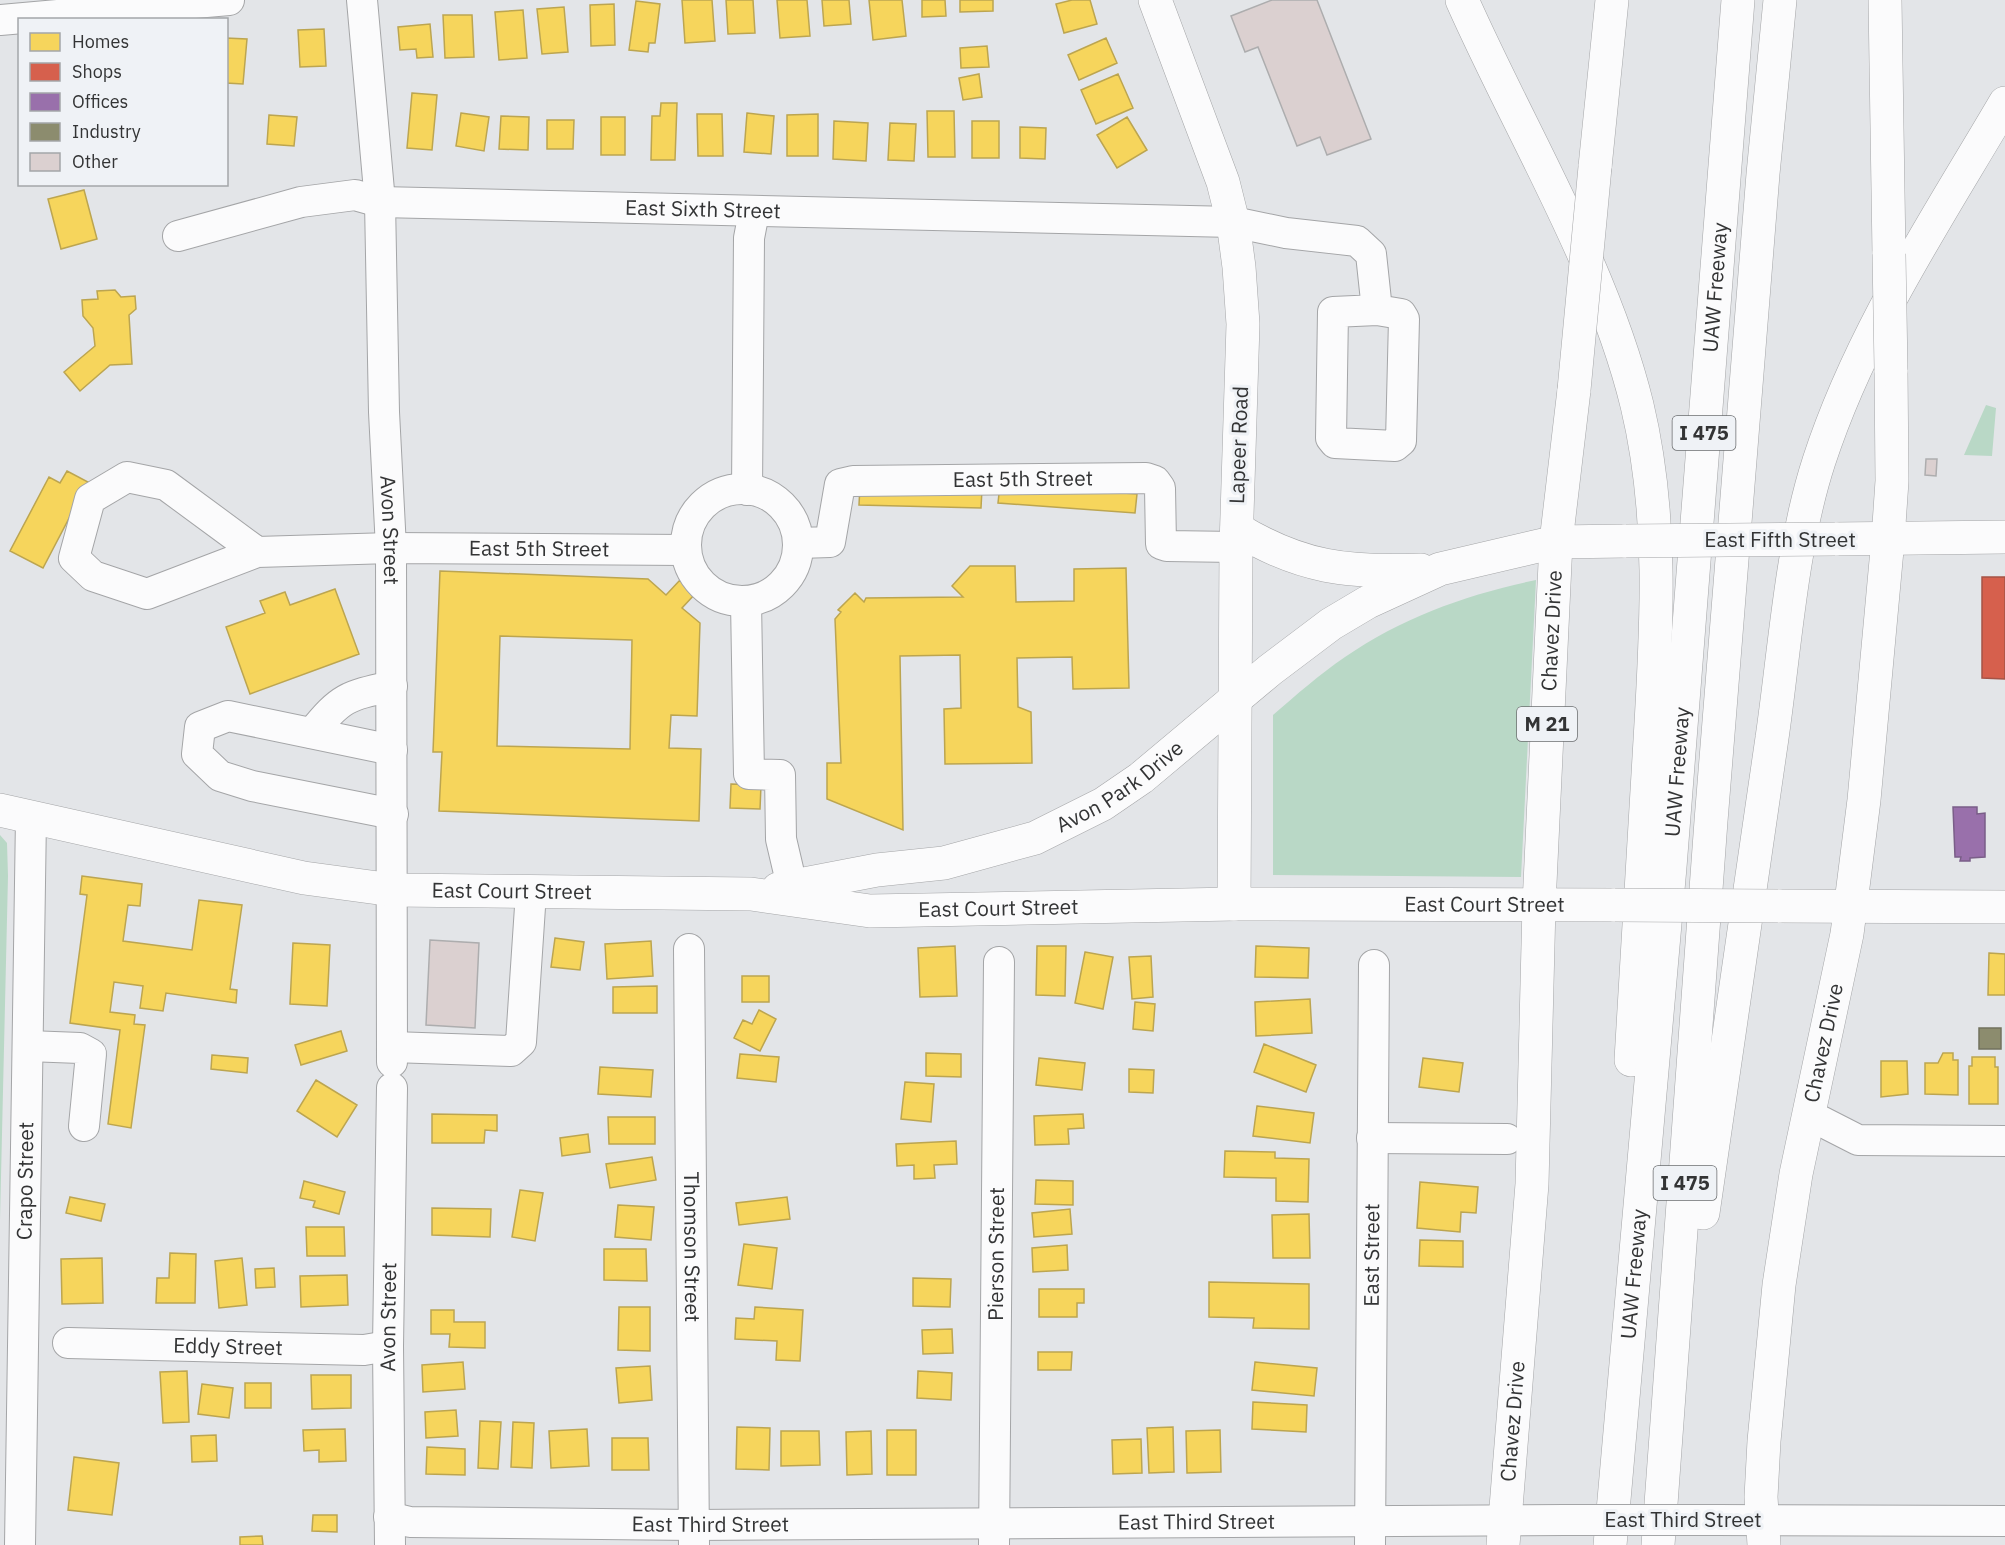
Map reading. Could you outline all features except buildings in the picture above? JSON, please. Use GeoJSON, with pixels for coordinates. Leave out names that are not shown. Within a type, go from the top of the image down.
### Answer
{"type":"FeatureCollection","features":[{"type":"Feature","properties":{"kind":"main road","name":"Lapeer Road"},"geometry":{"type":"LineString","coordinates":[[1155,0],[1223,182],[1233,222],[1243,324],[1234,699],[1234,904]]}},
{"type":"Feature","properties":{"kind":"main road"},"geometry":{"type":"LineString","coordinates":[[1462,0],[1552,187],[1608,314],[1624,360],[1646,447],[1656,532],[1657,623],[1631,1060],[1622,1395]]}},
{"type":"Feature","properties":{"kind":"main road"},"geometry":{"type":"LineString","coordinates":[[1477,0],[1552,187]]}},
{"type":"Feature","properties":{"kind":"main road","name":"Chavez Drive"},"geometry":{"type":"LineString","coordinates":[[1504,1533],[1532,1184],[1539,905],[1556,542],[1574,390],[1612,0]]}},
{"type":"Feature","properties":{"kind":"main road","name":"UAW Freeway"},"geometry":{"type":"LineString","coordinates":[[1610,1545],[1670,867],[1738,0]]}},
{"type":"Feature","properties":{"kind":"main road","name":"UAW Freeway"},"geometry":{"type":"LineString","coordinates":[[1658,1545],[1712,809],[1762,186],[1780,0]]}},
{"type":"Feature","properties":{"kind":"main road","name":"Chavez Drive"},"geometry":{"type":"LineString","coordinates":[[1763,1532],[1764,1441],[1779,1285],[1789,1210],[1846,946],[1888,539],[1892,481],[1891,370],[1903,253],[1885,0]]}},
{"type":"Feature","properties":{"kind":"main road"},"geometry":{"type":"LineString","coordinates":[[1665,1473],[1792,597],[1818,464],[1903,253],[2005,103]]}},
{"type":"Feature","properties":{"kind":"main road"},"geometry":{"type":"LineString","coordinates":[[1903,253],[2005,122]]}},
{"type":"Feature","properties":{"kind":"main road","name":"East Fifth Street"},"geometry":{"type":"LineString","coordinates":[[1556,542],[2005,537]]}},
{"type":"Feature","properties":{"kind":"main road"},"geometry":{"type":"LineString","coordinates":[[1237,538],[1322,565],[1373,572],[1440,569],[1556,542]]}},
{"type":"Feature","properties":{"kind":"main road","name":"Avon Park Drive"},"geometry":{"type":"LineString","coordinates":[[751,894],[900,868],[944,863],[1035,838],[1067,823],[1103,804],[1141,778],[1234,699],[1331,624],[1368,602],[1440,569]]}},
{"type":"Feature","properties":{"kind":"main road","name":"East Court Street"},"geometry":{"type":"LineString","coordinates":[[15,813],[304,878],[393,890],[751,894],[870,911],[1234,904],[2005,907]]}},
{"type":"Feature","properties":{"kind":"main road"},"geometry":{"type":"LineString","coordinates":[[900,868],[900,910]]}},
{"type":"Feature","properties":{"kind":"street"},"geometry":{"type":"LineString","coordinates":[[23,18],[229,0]]}},
{"type":"Feature","properties":{"kind":"street","name":"Avon Street"},"geometry":{"type":"LineString","coordinates":[[362,0],[380,202],[384,412],[391,548],[393,890],[388,1346],[390,1531]]}},
{"type":"Feature","properties":{"kind":"street"},"geometry":{"type":"LineString","coordinates":[[0,20],[18,18]]}},
{"type":"Feature","properties":{"kind":"street","name":"East Sixth Street"},"geometry":{"type":"LineString","coordinates":[[178,236],[301,202],[355,195],[380,202],[1233,222],[1286,233],[1357,241],[1362,244],[1371,254],[1377,310]]}},
{"type":"Feature","properties":{"kind":"street"},"geometry":{"type":"LineString","coordinates":[[747,490],[749,238],[754,212]]}},
{"type":"Feature","properties":{"kind":"street"},"geometry":{"type":"LineString","coordinates":[[1336,310],[1377,310],[1401,314],[1404,319],[1401,441],[1395,446],[1335,443],[1330,438],[1332,316],[1336,310]]}},
{"type":"Feature","properties":{"kind":"street","name":"East 5th Street"},"geometry":{"type":"LineString","coordinates":[[257,552],[166,485],[127,477],[90,498],[74,558],[93,576],[147,594],[257,552],[391,548],[686,550]]}},
{"type":"Feature","properties":{"kind":"street","name":"East 5th Street"},"geometry":{"type":"LineString","coordinates":[[799,543],[830,542],[840,484],[853,481],[1146,478],[1155,481],[1160,488],[1161,544],[1167,546],[1237,538]]}},
{"type":"Feature","properties":{"kind":"street"},"geometry":{"type":"LineString","coordinates":[[738,488],[768,494],[790,514],[799,543],[793,571],[774,593],[746,602],[718,596],[695,578],[686,550],[691,521],[710,498],[738,488]]}},
{"type":"Feature","properties":{"kind":"street"},"geometry":{"type":"LineString","coordinates":[[746,602],[749,774],[780,775],[781,839],[792,886]]}},
{"type":"Feature","properties":{"kind":"street"},"geometry":{"type":"LineString","coordinates":[[312,733],[334,705],[358,694],[392,686]]}},
{"type":"Feature","properties":{"kind":"street"},"geometry":{"type":"LineString","coordinates":[[392,750],[228,716],[200,727],[197,754],[220,776],[252,786],[393,814]]}},
{"type":"Feature","properties":{"kind":"street","name":"Crapo Street"},"geometry":{"type":"LineString","coordinates":[[15,813],[28,1046],[20,1545]]}},
{"type":"Feature","properties":{"kind":"street"},"geometry":{"type":"LineString","coordinates":[[392,1065],[512,1051],[521,1042],[531,892]]}},
{"type":"Feature","properties":{"kind":"street","name":"Thomson Street"},"geometry":{"type":"LineString","coordinates":[[689,949],[694,1535]]}},
{"type":"Feature","properties":{"kind":"street","name":"Pierson Street"},"geometry":{"type":"LineString","coordinates":[[994,1534],[999,962]]}},
{"type":"Feature","properties":{"kind":"street","name":"East Street"},"geometry":{"type":"LineString","coordinates":[[1370,1532],[1374,965]]}},
{"type":"Feature","properties":{"kind":"street"},"geometry":{"type":"LineString","coordinates":[[28,1046],[80,1048],[91,1054],[84,1126]]}},
{"type":"Feature","properties":{"kind":"street"},"geometry":{"type":"LineString","coordinates":[[1809,1115],[1858,1140],[2005,1142]]}},
{"type":"Feature","properties":{"kind":"street"},"geometry":{"type":"LineString","coordinates":[[1372,1138],[1507,1139]]}},
{"type":"Feature","properties":{"kind":"street","name":"Eddy Street"},"geometry":{"type":"LineString","coordinates":[[68,1343],[364,1350],[388,1346]]}},
{"type":"Feature","properties":{"kind":"street","name":"East Third Street"},"geometry":{"type":"LineString","coordinates":[[390,1531],[410,1522],[694,1535],[1504,1533],[1565,1520],[1716,1520],[1763,1532],[2005,1521]]}},
{"type":"Feature","properties":{"kind":"green space"},"geometry":{"type":"Polygon","coordinates":[[[1986,405],[1996,408],[1992,456],[1964,455],[1986,405]]]}},
{"type":"Feature","properties":{"kind":"green space"},"geometry":{"type":"Polygon","coordinates":[[[1536,580],[1521,877],[1273,875],[1273,715],[1336,664],[1390,630],[1461,600],[1536,580]]]}},
{"type":"Feature","properties":{"kind":"green space"},"geometry":{"type":"Polygon","coordinates":[[[0,835],[7,843],[8,876],[0,1220],[0,835]]]}}]}
